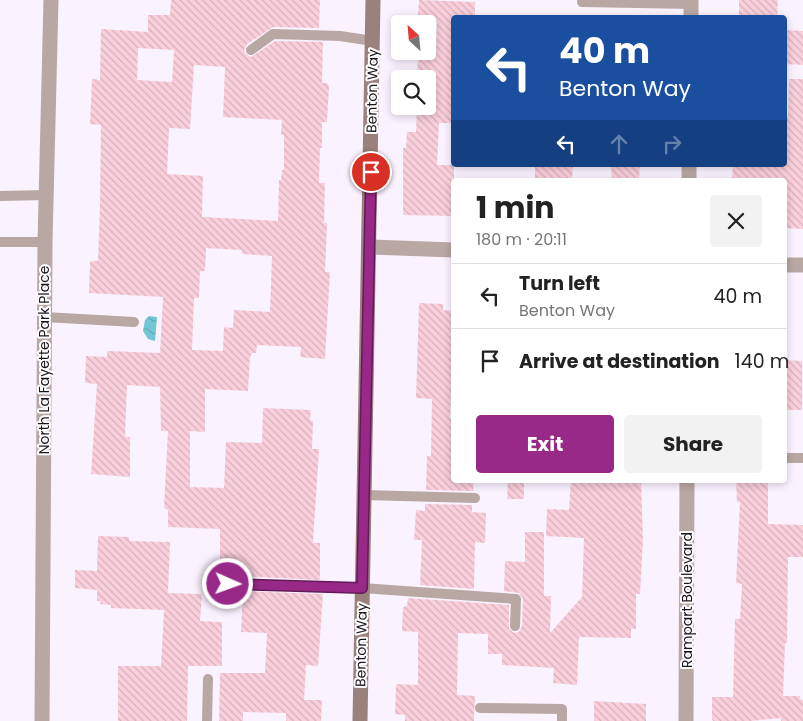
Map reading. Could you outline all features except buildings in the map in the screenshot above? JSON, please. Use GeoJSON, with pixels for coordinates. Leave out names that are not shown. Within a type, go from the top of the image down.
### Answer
{"type":"FeatureCollection","features":[{"type":"Feature","properties":{"kind":"street","name":"North La Fayette Park Place"},"geometry":{"type":"LineString","coordinates":[[42,721],[44,242],[51,0]]}},
{"type":"Feature","properties":{"kind":"street","name":"Benton Way"},"geometry":{"type":"LineString","coordinates":[[360,721],[373,0]]}},
{"type":"Feature","properties":{"kind":"street"},"geometry":{"type":"LineString","coordinates":[[370,246],[451,250]]}},
{"type":"Feature","properties":{"kind":"street"},"geometry":{"type":"LineString","coordinates":[[787,264],[803,265]]}},
{"type":"Feature","properties":{"kind":"street","name":"Rampart Boulevard"},"geometry":{"type":"LineString","coordinates":[[686,721],[687,483]]}},
{"type":"Feature","properties":{"kind":"lane"},"geometry":{"type":"LineString","coordinates":[[582,2],[691,7]]}},
{"type":"Feature","properties":{"kind":"lane"},"geometry":{"type":"LineString","coordinates":[[251,50],[273,34],[340,36],[373,41]]}},
{"type":"Feature","properties":{"kind":"lane"},"geometry":{"type":"LineString","coordinates":[[0,196],[46,196]]}},
{"type":"Feature","properties":{"kind":"lane"},"geometry":{"type":"LineString","coordinates":[[0,242],[44,242]]}},
{"type":"Feature","properties":{"kind":"lane"},"geometry":{"type":"LineString","coordinates":[[44,317],[134,322]]}},
{"type":"Feature","properties":{"kind":"lane"},"geometry":{"type":"LineString","coordinates":[[787,458],[803,458]]}},
{"type":"Feature","properties":{"kind":"lane"},"geometry":{"type":"LineString","coordinates":[[364,495],[475,498]]}},
{"type":"Feature","properties":{"kind":"lane"},"geometry":{"type":"LineString","coordinates":[[228,584],[362,588],[516,599],[515,626]]}},
{"type":"Feature","properties":{"kind":"lane"},"geometry":{"type":"LineString","coordinates":[[208,679],[208,721]]}},
{"type":"Feature","properties":{"kind":"lane"},"geometry":{"type":"LineString","coordinates":[[480,708],[562,709],[562,721]]}},
{"type":"Feature","properties":{"kind":"water"},"geometry":{"type":"Polygon","coordinates":[[[149,316],[157,317],[155,341],[148,339],[143,331],[145,320],[149,316]]]}},
{"type":"Feature","properties":{"kind":"route"},"geometry":{"type":"LineString","coordinates":[[228,584],[362,588],[371,172]]}}]}
